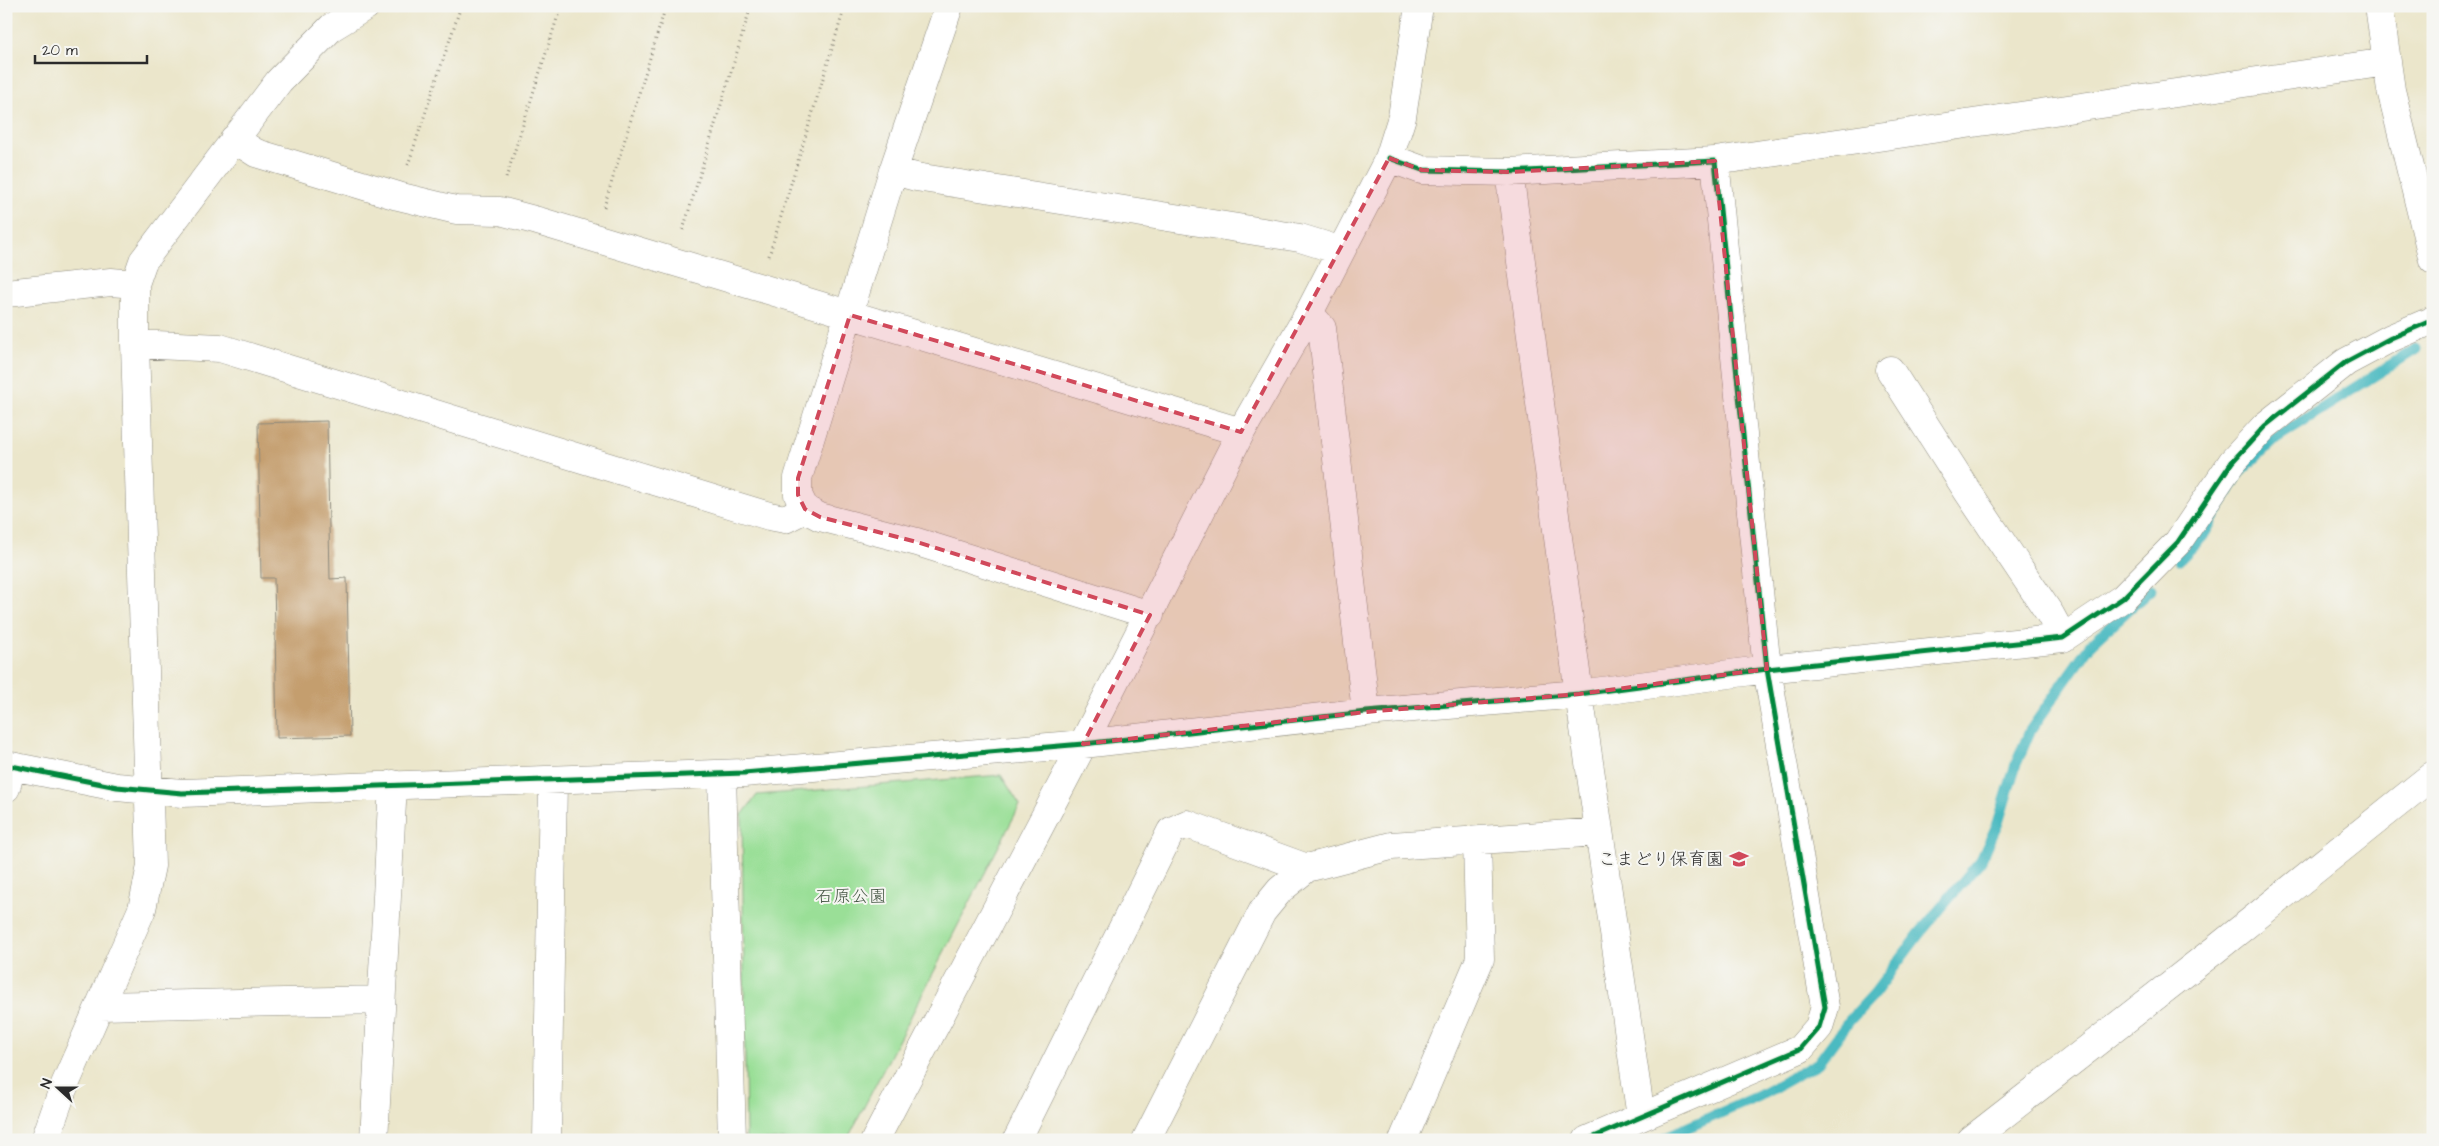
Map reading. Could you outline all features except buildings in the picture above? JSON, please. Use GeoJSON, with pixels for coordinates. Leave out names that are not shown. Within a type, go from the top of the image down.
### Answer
{"type":"FeatureCollection","features":[{"type":"Feature","properties":{"kind":"street"},"geometry":{"type":"LineString","coordinates":[[45,1140],[63,1089],[142,909],[151,866],[135,344],[135,284],[143,261],[234,139],[329,17],[366,6]]}},
{"type":"Feature","properties":{"kind":"street"},"geometry":{"type":"LineString","coordinates":[[949,6],[893,171],[798,478],[798,495],[805,509],[820,517],[917,542],[1150,615]]}},
{"type":"Feature","properties":{"kind":"street"},"geometry":{"type":"LineString","coordinates":[[875,1140],[1150,615],[1240,432],[1308,313],[1339,250],[1389,158],[1402,117],[1419,6]]}},
{"type":"Feature","properties":{"kind":"street"},"geometry":{"type":"LineString","coordinates":[[2379,6],[2391,90],[2433,260]]}},
{"type":"Feature","properties":{"kind":"street"},"geometry":{"type":"LineString","coordinates":[[1389,158],[1422,170],[1509,172],[1715,161],[2387,62]]}},
{"type":"Feature","properties":{"kind":"street"},"geometry":{"type":"LineString","coordinates":[[234,139],[256,153],[398,196],[456,210],[500,211],[1240,432]]}},
{"type":"Feature","properties":{"kind":"street"},"geometry":{"type":"LineString","coordinates":[[1586,1140],[1800,1049],[1819,1027],[1825,1007],[1767,669],[1715,161]]}},
{"type":"Feature","properties":{"kind":"street"},"geometry":{"type":"LineString","coordinates":[[893,171],[916,178],[1300,238],[1339,250]]}},
{"type":"Feature","properties":{"kind":"street"},"geometry":{"type":"LineString","coordinates":[[1509,172],[1579,694],[1641,1116]]}},
{"type":"Feature","properties":{"kind":"street"},"geometry":{"type":"LineString","coordinates":[[6,293],[111,282],[135,284]]}},
{"type":"Feature","properties":{"kind":"street"},"geometry":{"type":"LineString","coordinates":[[1308,313],[1322,328],[1366,712]]}},
{"type":"Feature","properties":{"kind":"street"},"geometry":{"type":"LineString","coordinates":[[8,773],[182,793],[393,784],[553,782],[722,775],[1083,744],[1366,712],[1579,694],[1767,669],[2063,638],[2123,598],[2178,542],[2232,462],[2265,426],[2346,362],[2391,338],[2433,320]]}},
{"type":"Feature","properties":{"kind":"street"},"geometry":{"type":"LineString","coordinates":[[135,344],[220,348],[769,516],[785,520],[805,509]]}},
{"type":"Feature","properties":{"kind":"street"},"geometry":{"type":"LineString","coordinates":[[1890,370],[1968,492],[2050,614],[2063,638]]}},
{"type":"Feature","properties":{"kind":"street"},"geometry":{"type":"LineString","coordinates":[[722,775],[732,1140]]}},
{"type":"Feature","properties":{"kind":"street"},"geometry":{"type":"LineString","coordinates":[[1971,1140],[2216,949],[2433,775]]}},
{"type":"Feature","properties":{"kind":"street"},"geometry":{"type":"LineString","coordinates":[[547,1140],[553,782]]}},
{"type":"Feature","properties":{"kind":"street"},"geometry":{"type":"LineString","coordinates":[[374,1140],[393,784]]}},
{"type":"Feature","properties":{"kind":"street"},"geometry":{"type":"LineString","coordinates":[[1017,1140],[1171,832],[1187,824],[1307,868]]}},
{"type":"Feature","properties":{"kind":"street"},"geometry":{"type":"LineString","coordinates":[[1146,1140],[1262,912],[1280,890],[1307,868],[1391,846],[1599,832]]}},
{"type":"Feature","properties":{"kind":"street"},"geometry":{"type":"LineString","coordinates":[[1403,1140],[1480,959],[1477,841]]}},
{"type":"Feature","properties":{"kind":"street"},"geometry":{"type":"LineString","coordinates":[[100,1006],[381,1000]]}},
{"type":"Feature","properties":{"kind":"path"},"geometry":{"type":"LineString","coordinates":[[398,196],[461,6]]}},
{"type":"Feature","properties":{"kind":"path"},"geometry":{"type":"LineString","coordinates":[[484,212],[508,177],[561,6]]}},
{"type":"Feature","properties":{"kind":"path"},"geometry":{"type":"LineString","coordinates":[[595,238],[666,6]]}},
{"type":"Feature","properties":{"kind":"path"},"geometry":{"type":"LineString","coordinates":[[673,262],[751,6]]}},
{"type":"Feature","properties":{"kind":"path"},"geometry":{"type":"LineString","coordinates":[[759,288],[846,6]]}},
{"type":"Feature","properties":{"kind":"highlighted area"},"geometry":{"type":"Polygon","coordinates":[[[1389,158],[1422,170],[1509,172],[1715,161],[1767,669],[1579,694],[1366,712],[1083,744],[1150,615],[917,542],[820,517],[805,509],[798,495],[798,478],[850,315],[1241,432],[1389,158]]]}},
{"type":"Feature","properties":{"kind":"green space","name":"石原公園"},"geometry":{"type":"Polygon","coordinates":[[[1001,775],[1020,805],[847,1140],[746,1140],[742,815],[757,795],[1001,775]]]}},
{"type":"Feature","properties":{"kind":"waterway"},"geometry":{"type":"LineString","coordinates":[[2179,560],[2203,536],[2239,473],[2276,438],[2416,349]]}},
{"type":"Feature","properties":{"kind":"waterway"},"geometry":{"type":"LineString","coordinates":[[1659,1140],[1759,1096],[1818,1063],[1850,1020],[1874,994],[1919,934],[1981,860],[1998,823],[2016,764],[2030,731],[2069,675],[2091,644],[2151,589]]}},
{"type":"Feature","properties":{"kind":"cycle path"},"geometry":{"type":"LineString","coordinates":[[1389,158],[1422,170],[1509,172],[1715,161],[1767,669],[1825,1007],[1819,1027],[1800,1049],[1587,1140]]}},
{"type":"Feature","properties":{"kind":"cycle path"},"geometry":{"type":"LineString","coordinates":[[6,765],[117,787],[182,793],[744,773],[1083,744],[1366,712],[1579,694],[1767,669],[2063,638],[2123,598],[2178,542],[2232,462],[2265,426],[2346,362],[2391,338],[2433,320]]}},
{"type":"Feature","properties":{"kind":"place","name":"こまどり保育園"},"geometry":{"type":"Point","coordinates":[1739,859]}}]}
